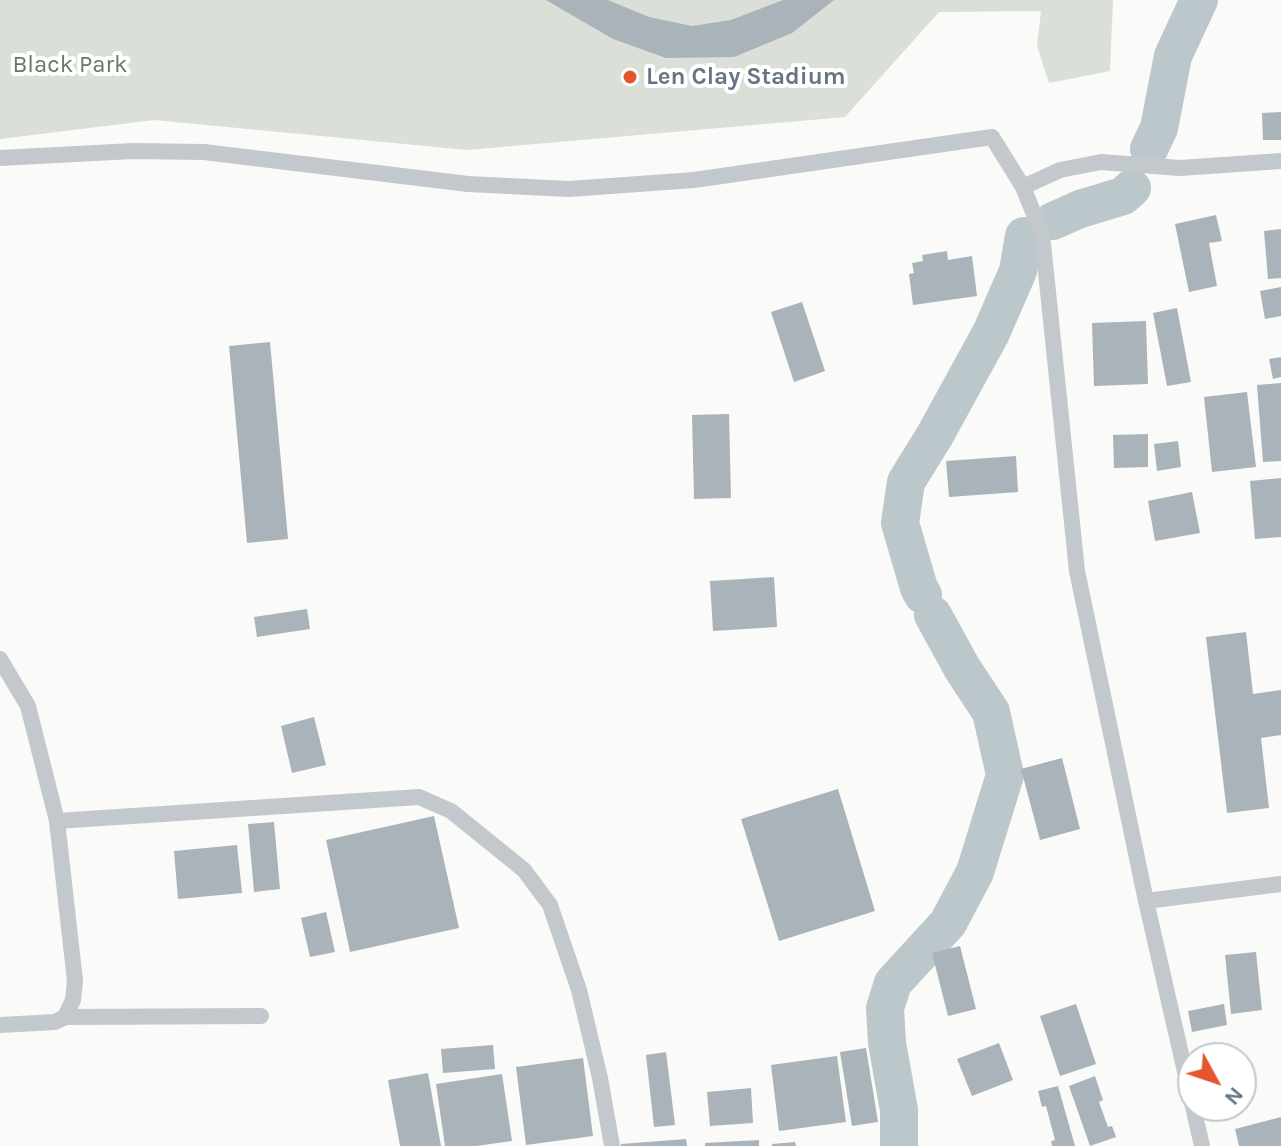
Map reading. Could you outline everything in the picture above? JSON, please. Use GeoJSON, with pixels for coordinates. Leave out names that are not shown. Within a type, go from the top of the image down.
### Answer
{"type":"FeatureCollection","features":[{"type":"Feature","properties":{"kind":"street"},"geometry":{"type":"LineString","coordinates":[[0,158],[133,151],[204,152],[468,184],[569,189],[694,180],[992,137],[1023,187],[1042,234],[1077,571],[1146,901],[1202,1146]]}},
{"type":"Feature","properties":{"kind":"street"},"geometry":{"type":"LineString","coordinates":[[1023,187],[1060,170],[1101,162],[1180,168],[1281,161]]}},
{"type":"Feature","properties":{"kind":"street"},"geometry":{"type":"LineString","coordinates":[[0,659],[28,706],[57,821],[75,981],[73,1000],[65,1017]]}},
{"type":"Feature","properties":{"kind":"street"},"geometry":{"type":"LineString","coordinates":[[57,821],[419,797],[451,811],[524,870],[550,905],[579,990],[612,1146]]}},
{"type":"Feature","properties":{"kind":"street"},"geometry":{"type":"LineString","coordinates":[[1146,901],[1281,884]]}},
{"type":"Feature","properties":{"kind":"street"},"geometry":{"type":"LineString","coordinates":[[0,1025],[55,1022],[65,1017],[261,1016]]}},
{"type":"Feature","properties":{"kind":"green space","name":"Len Clay Stadium"},"geometry":{"type":"Polygon","coordinates":[[[0,0],[1113,0],[1110,71],[1049,83],[1037,46],[1041,11],[939,12],[845,117],[467,150],[154,120],[0,139],[0,0]]]}},
{"type":"Feature","properties":{"kind":"building"},"geometry":{"type":"Polygon","coordinates":[[[546,0],[608,0],[649,17],[692,26],[731,20],[783,0],[834,0],[792,33],[734,57],[666,58],[613,39],[546,0]]]}},
{"type":"Feature","properties":{"kind":"building"},"geometry":{"type":"Polygon","coordinates":[[[1281,112],[1281,140],[1263,140],[1262,113],[1281,112]]]}},
{"type":"Feature","properties":{"kind":"building"},"geometry":{"type":"Polygon","coordinates":[[[1216,215],[1222,241],[1209,243],[1217,286],[1189,292],[1175,224],[1216,215]]]}},
{"type":"Feature","properties":{"kind":"building"},"geometry":{"type":"Polygon","coordinates":[[[1281,229],[1281,278],[1268,279],[1264,231],[1281,229]]]}},
{"type":"Feature","properties":{"kind":"building"},"geometry":{"type":"Polygon","coordinates":[[[947,251],[948,260],[972,256],[977,296],[913,305],[909,274],[914,273],[912,263],[923,261],[922,255],[947,251]]]}},
{"type":"Feature","properties":{"kind":"building"},"geometry":{"type":"Polygon","coordinates":[[[1281,287],[1281,316],[1265,319],[1260,291],[1281,287]]]}},
{"type":"Feature","properties":{"kind":"building"},"geometry":{"type":"Polygon","coordinates":[[[802,302],[825,371],[794,382],[771,312],[802,302]]]}},
{"type":"Feature","properties":{"kind":"building"},"geometry":{"type":"Polygon","coordinates":[[[1177,308],[1191,382],[1167,386],[1153,313],[1177,308]]]}},
{"type":"Feature","properties":{"kind":"building"},"geometry":{"type":"Polygon","coordinates":[[[1146,321],[1148,384],[1094,386],[1092,323],[1146,321]]]}},
{"type":"Feature","properties":{"kind":"building"},"geometry":{"type":"Polygon","coordinates":[[[270,342],[288,539],[247,543],[229,346],[270,342]]]}},
{"type":"Feature","properties":{"kind":"building"},"geometry":{"type":"Polygon","coordinates":[[[1281,357],[1281,377],[1273,379],[1269,359],[1281,357]]]}},
{"type":"Feature","properties":{"kind":"building"},"geometry":{"type":"Polygon","coordinates":[[[1281,383],[1281,461],[1263,462],[1257,385],[1281,383]]]}},
{"type":"Feature","properties":{"kind":"building"},"geometry":{"type":"Polygon","coordinates":[[[1247,392],[1256,467],[1212,472],[1204,397],[1247,392]]]}},
{"type":"Feature","properties":{"kind":"building"},"geometry":{"type":"Polygon","coordinates":[[[729,414],[731,498],[694,499],[692,415],[729,414]]]}},
{"type":"Feature","properties":{"kind":"building"},"geometry":{"type":"Polygon","coordinates":[[[1148,434],[1148,467],[1114,468],[1113,435],[1148,434]]]}},
{"type":"Feature","properties":{"kind":"building"},"geometry":{"type":"Polygon","coordinates":[[[1178,441],[1181,467],[1157,471],[1154,444],[1178,441]]]}},
{"type":"Feature","properties":{"kind":"building"},"geometry":{"type":"Polygon","coordinates":[[[1016,456],[1018,492],[949,497],[946,461],[1016,456]]]}},
{"type":"Feature","properties":{"kind":"building"},"geometry":{"type":"Polygon","coordinates":[[[1281,478],[1281,537],[1255,539],[1250,481],[1281,478]]]}},
{"type":"Feature","properties":{"kind":"building"},"geometry":{"type":"Polygon","coordinates":[[[1192,492],[1200,533],[1155,541],[1148,501],[1192,492]]]}},
{"type":"Feature","properties":{"kind":"building"},"geometry":{"type":"Polygon","coordinates":[[[774,577],[777,627],[713,631],[710,581],[774,577]]]}},
{"type":"Feature","properties":{"kind":"building"},"geometry":{"type":"Polygon","coordinates":[[[307,609],[310,629],[257,637],[254,617],[307,609]]]}},
{"type":"Feature","properties":{"kind":"building"},"geometry":{"type":"Polygon","coordinates":[[[1246,632],[1253,694],[1281,690],[1281,735],[1261,738],[1269,808],[1227,813],[1206,637],[1246,632]]]}},
{"type":"Feature","properties":{"kind":"building"},"geometry":{"type":"Polygon","coordinates":[[[314,717],[326,765],[292,773],[281,726],[314,717]]]}},
{"type":"Feature","properties":{"kind":"building"},"geometry":{"type":"Polygon","coordinates":[[[1062,758],[1080,829],[1040,840],[1021,769],[1062,758]]]}},
{"type":"Feature","properties":{"kind":"building"},"geometry":{"type":"Polygon","coordinates":[[[838,789],[875,911],[779,941],[741,819],[838,789]]]}},
{"type":"Feature","properties":{"kind":"building"},"geometry":{"type":"Polygon","coordinates":[[[434,816],[459,928],[350,952],[326,840],[434,816]]]}},
{"type":"Feature","properties":{"kind":"building"},"geometry":{"type":"Polygon","coordinates":[[[274,822],[280,889],[254,892],[248,824],[274,822]]]}},
{"type":"Feature","properties":{"kind":"building"},"geometry":{"type":"Polygon","coordinates":[[[237,845],[242,893],[178,899],[174,851],[237,845]]]}},
{"type":"Feature","properties":{"kind":"building"},"geometry":{"type":"Polygon","coordinates":[[[326,912],[335,952],[310,957],[301,918],[326,912]]]}},
{"type":"Feature","properties":{"kind":"building"},"geometry":{"type":"Polygon","coordinates":[[[960,946],[976,1009],[948,1016],[932,953],[960,946]]]}},
{"type":"Feature","properties":{"kind":"building"},"geometry":{"type":"Polygon","coordinates":[[[1256,952],[1262,1010],[1231,1014],[1225,955],[1256,952]]]}},
{"type":"Feature","properties":{"kind":"building"},"geometry":{"type":"Polygon","coordinates":[[[1076,1004],[1096,1064],[1060,1076],[1040,1016],[1076,1004]]]}},
{"type":"Feature","properties":{"kind":"building"},"geometry":{"type":"Polygon","coordinates":[[[1224,1004],[1227,1025],[1192,1032],[1188,1011],[1224,1004]]]}},
{"type":"Feature","properties":{"kind":"building"},"geometry":{"type":"Polygon","coordinates":[[[999,1043],[1013,1080],[972,1096],[957,1059],[999,1043]]]}},
{"type":"Feature","properties":{"kind":"building"},"geometry":{"type":"Polygon","coordinates":[[[493,1045],[495,1069],[443,1073],[441,1049],[493,1045]]]}},
{"type":"Feature","properties":{"kind":"building"},"geometry":{"type":"Polygon","coordinates":[[[866,1048],[878,1122],[852,1126],[840,1052],[866,1048]]]}},
{"type":"Feature","properties":{"kind":"building"},"geometry":{"type":"Polygon","coordinates":[[[666,1052],[675,1125],[654,1127],[646,1055],[666,1052]]]}},
{"type":"Feature","properties":{"kind":"building"},"geometry":{"type":"Polygon","coordinates":[[[837,1056],[846,1122],[779,1131],[771,1065],[837,1056]]]}},
{"type":"Feature","properties":{"kind":"building"},"geometry":{"type":"Polygon","coordinates":[[[583,1058],[593,1136],[526,1145],[516,1067],[583,1058]]]}},
{"type":"Feature","properties":{"kind":"building"},"geometry":{"type":"Polygon","coordinates":[[[428,1073],[441,1146],[400,1146],[388,1080],[428,1073]]]}},
{"type":"Feature","properties":{"kind":"building"},"geometry":{"type":"Polygon","coordinates":[[[502,1074],[512,1141],[445,1146],[436,1084],[502,1074]]]}},
{"type":"Feature","properties":{"kind":"building"},"geometry":{"type":"Polygon","coordinates":[[[1095,1076],[1103,1100],[1099,1102],[1108,1127],[1112,1126],[1116,1137],[1090,1146],[1069,1086],[1095,1076]]]}},
{"type":"Feature","properties":{"kind":"building"},"geometry":{"type":"Polygon","coordinates":[[[1058,1086],[1075,1146],[1052,1146],[1051,1141],[1055,1140],[1046,1106],[1042,1107],[1038,1091],[1058,1086]]]}},
{"type":"Feature","properties":{"kind":"building"},"geometry":{"type":"Polygon","coordinates":[[[751,1088],[753,1123],[710,1126],[707,1092],[751,1088]]]}},
{"type":"Feature","properties":{"kind":"building"},"geometry":{"type":"Polygon","coordinates":[[[1281,1117],[1281,1146],[1239,1146],[1235,1129],[1281,1117]]]}},
{"type":"Feature","properties":{"kind":"building"},"geometry":{"type":"Polygon","coordinates":[[[686,1139],[687,1146],[621,1146],[621,1144],[686,1139]]]}},
{"type":"Feature","properties":{"kind":"building"},"geometry":{"type":"Polygon","coordinates":[[[759,1140],[759,1146],[705,1146],[705,1143],[759,1140]]]}},
{"type":"Feature","properties":{"kind":"building"},"geometry":{"type":"Polygon","coordinates":[[[795,1142],[796,1146],[772,1146],[772,1144],[795,1142]]]}},
{"type":"Feature","properties":{"kind":"waterway"},"geometry":{"type":"LineString","coordinates":[[1149,149],[1159,128],[1173,56],[1199,0]]}},
{"type":"Feature","properties":{"kind":"waterway"},"geometry":{"type":"LineString","coordinates":[[1053,221],[1123,196],[1132,188]]}},
{"type":"Feature","properties":{"kind":"waterway"},"geometry":{"type":"LineString","coordinates":[[923,595],[900,523],[906,482],[991,333],[1018,271],[1024,236]]}},
{"type":"Feature","properties":{"kind":"waterway"},"geometry":{"type":"LineString","coordinates":[[899,1146],[899,1110],[887,1043],[885,1008],[893,983],[948,923],[975,872],[1005,775],[991,712],[933,615]]}},
{"type":"Feature","properties":{"kind":"place","name":"Len Clay Stadium"},"geometry":{"type":"Point","coordinates":[630,77]}},
{"type":"Feature","properties":{"kind":"park label","name":"Black Park"},"geometry":{"type":"Point","coordinates":[70,65]}}]}
